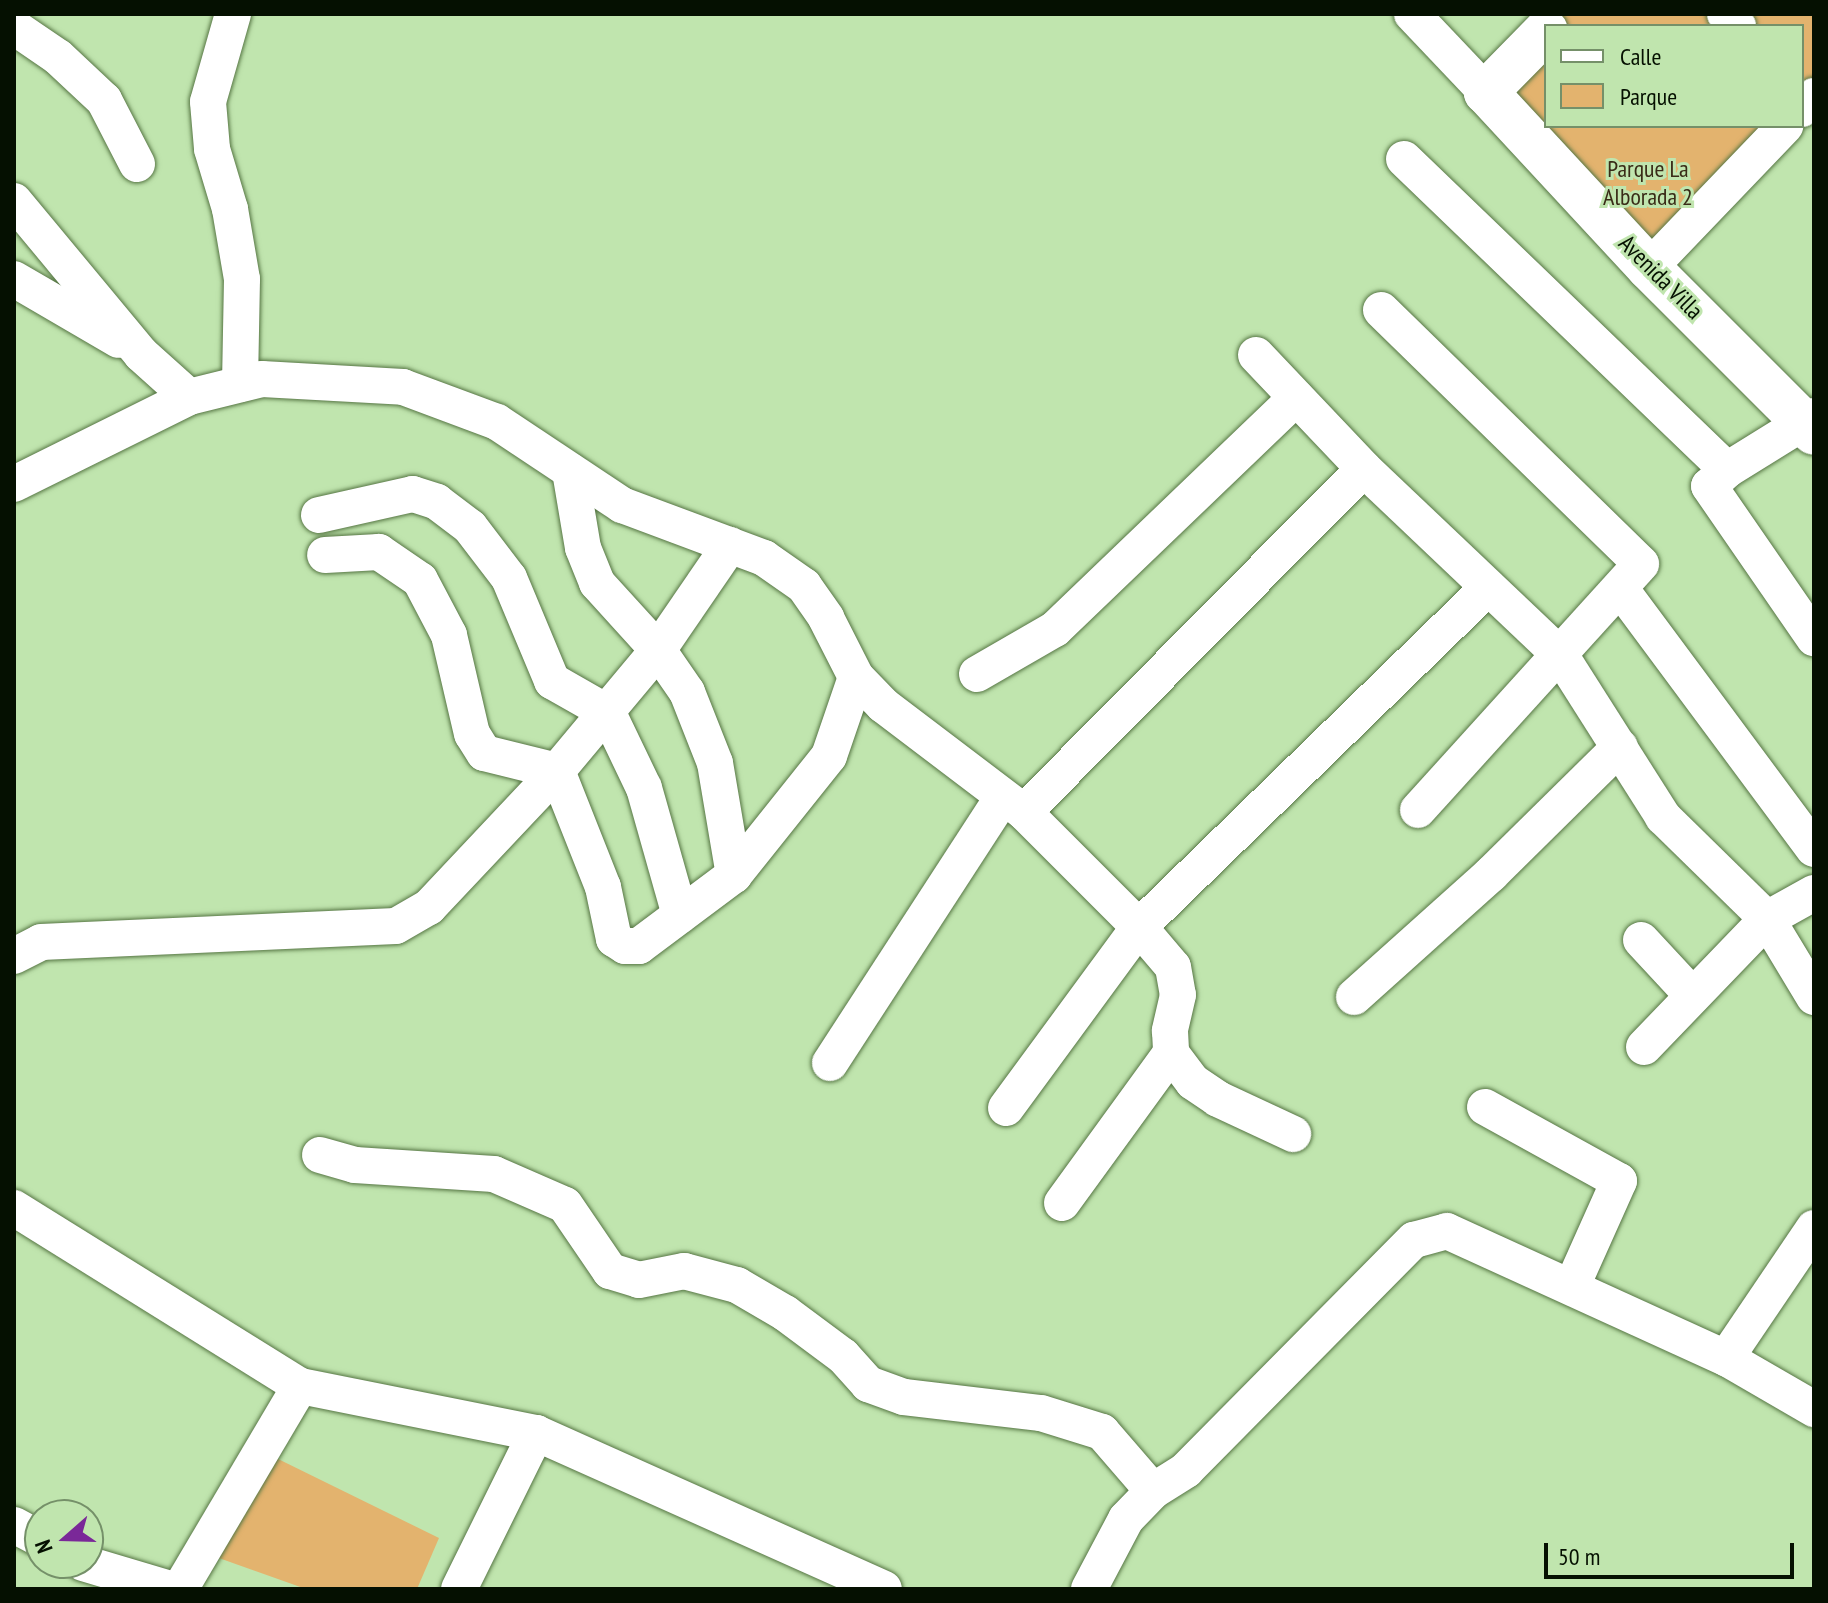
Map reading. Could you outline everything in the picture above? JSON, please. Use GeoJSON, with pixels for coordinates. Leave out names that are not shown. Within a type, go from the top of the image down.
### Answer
{"type":"FeatureCollection","features":[{"type":"Feature","properties":{"kind":"street"},"geometry":{"type":"LineString","coordinates":[[233,14],[208,102],[212,149],[230,209],[242,279],[240,384]]}},
{"type":"Feature","properties":{"kind":"street","name":"Avenida Villa"},"geometry":{"type":"LineString","coordinates":[[1412,14],[1649,268],[1812,424]]}},
{"type":"Feature","properties":{"kind":"street"},"geometry":{"type":"LineString","coordinates":[[14,27],[58,57],[104,100],[137,164]]}},
{"type":"Feature","properties":{"kind":"street"},"geometry":{"type":"LineString","coordinates":[[1486,92],[1544,33]]}},
{"type":"Feature","properties":{"kind":"street"},"geometry":{"type":"LineString","coordinates":[[1649,268],[1783,128]]}},
{"type":"Feature","properties":{"kind":"street"},"geometry":{"type":"LineString","coordinates":[[1404,159],[1727,470]]}},
{"type":"Feature","properties":{"kind":"street"},"geometry":{"type":"LineString","coordinates":[[14,201],[141,354],[189,397]]}},
{"type":"Feature","properties":{"kind":"street"},"geometry":{"type":"LineString","coordinates":[[14,279],[141,354]]}},
{"type":"Feature","properties":{"kind":"street"},"geometry":{"type":"LineString","coordinates":[[1381,310],[1641,564],[1561,656],[1418,810]]}},
{"type":"Feature","properties":{"kind":"street"},"geometry":{"type":"LineString","coordinates":[[1256,355],[1364,469],[1561,656],[1663,817],[1767,919],[1814,997]]}},
{"type":"Feature","properties":{"kind":"street"},"geometry":{"type":"LineString","coordinates":[[14,484],[189,397],[262,379],[403,387],[497,422],[622,505],[764,558],[804,586],[826,618],[856,677],[883,705],[1014,805],[1139,927],[1173,967],[1178,995],[1170,1031],[1171,1053],[1193,1082],[1218,1099],[1293,1134]]}},
{"type":"Feature","properties":{"kind":"street"},"geometry":{"type":"LineString","coordinates":[[977,674],[1055,629],[1296,398]]}},
{"type":"Feature","properties":{"kind":"street"},"geometry":{"type":"LineString","coordinates":[[1812,424],[1727,470],[1709,486],[1814,638]]}},
{"type":"Feature","properties":{"kind":"street"},"geometry":{"type":"LineString","coordinates":[[830,1063],[1014,805],[1364,469]]}},
{"type":"Feature","properties":{"kind":"street"},"geometry":{"type":"LineString","coordinates":[[570,471],[583,548],[597,583],[658,650],[687,692],[715,763],[734,875]]}},
{"type":"Feature","properties":{"kind":"street"},"geometry":{"type":"LineString","coordinates":[[319,515],[413,494],[437,502],[470,527],[509,578],[552,681],[608,713],[644,788],[680,915]]}},
{"type":"Feature","properties":{"kind":"street"},"geometry":{"type":"LineString","coordinates":[[14,956],[41,942],[351,925],[396,926],[429,907],[608,713],[658,650],[730,545]]}},
{"type":"Feature","properties":{"kind":"street"},"geometry":{"type":"LineString","coordinates":[[325,555],[379,552],[420,580],[449,635],[472,734],[484,753],[557,771]]}},
{"type":"Feature","properties":{"kind":"street"},"geometry":{"type":"LineString","coordinates":[[1620,588],[1814,849]]}},
{"type":"Feature","properties":{"kind":"street"},"geometry":{"type":"LineString","coordinates":[[1006,1108],[1139,927],[1487,589]]}},
{"type":"Feature","properties":{"kind":"street"},"geometry":{"type":"LineString","coordinates":[[557,771],[603,887],[614,939],[625,946],[639,946],[734,875],[829,756],[856,677]]}},
{"type":"Feature","properties":{"kind":"street"},"geometry":{"type":"LineString","coordinates":[[1354,997],[1491,874],[1620,747]]}},
{"type":"Feature","properties":{"kind":"street"},"geometry":{"type":"LineString","coordinates":[[1644,1047],[1767,919],[1814,893]]}},
{"type":"Feature","properties":{"kind":"street"},"geometry":{"type":"LineString","coordinates":[[1641,940],[1693,996]]}},
{"type":"Feature","properties":{"kind":"street"},"geometry":{"type":"LineString","coordinates":[[1062,1203],[1171,1053]]}},
{"type":"Feature","properties":{"kind":"street"},"geometry":{"type":"LineString","coordinates":[[1485,1107],[1619,1181],[1572,1286]]}},
{"type":"Feature","properties":{"kind":"street"},"geometry":{"type":"LineString","coordinates":[[320,1155],[355,1165],[494,1174],[565,1205],[610,1271],[639,1280],[684,1271],[737,1285],[785,1313],[843,1356],[868,1384],[904,1397],[1041,1413],[1102,1432],[1153,1491]]}},
{"type":"Feature","properties":{"kind":"street"},"geometry":{"type":"LineString","coordinates":[[14,1208],[300,1386],[536,1433],[884,1589]]}},
{"type":"Feature","properties":{"kind":"street"},"geometry":{"type":"LineString","coordinates":[[1726,1358],[1814,1228]]}},
{"type":"Feature","properties":{"kind":"street"},"geometry":{"type":"LineString","coordinates":[[1089,1589],[1126,1519],[1153,1491],[1186,1470],[1414,1240],[1447,1231],[1726,1358],[1814,1409]]}},
{"type":"Feature","properties":{"kind":"street"},"geometry":{"type":"LineString","coordinates":[[180,1589],[300,1386]]}},
{"type":"Feature","properties":{"kind":"street"},"geometry":{"type":"LineString","coordinates":[[459,1589],[536,1433]]}},
{"type":"Feature","properties":{"kind":"street"},"geometry":{"type":"LineString","coordinates":[[104,1569],[170,1589]]}},
{"type":"Feature","properties":{"kind":"green space"},"geometry":{"type":"Polygon","coordinates":[[[1563,14],[1707,14],[1717,24],[1553,24],[1563,14]]]}},
{"type":"Feature","properties":{"kind":"green space"},"geometry":{"type":"Polygon","coordinates":[[[1737,14],[1814,14],[1812,89],[1804,82],[1804,24],[1747,24],[1737,14]]]}},
{"type":"Feature","properties":{"kind":"green space","name":"Parque La Alborada 2"},"geometry":{"type":"Polygon","coordinates":[[[1544,33],[1544,128],[1775,128],[1649,268],[1486,92],[1544,33]]]}},
{"type":"Feature","properties":{"kind":"green space"},"geometry":{"type":"Polygon","coordinates":[[[272,1456],[439,1538],[417,1589],[306,1589],[216,1557],[272,1456]]]}}]}
